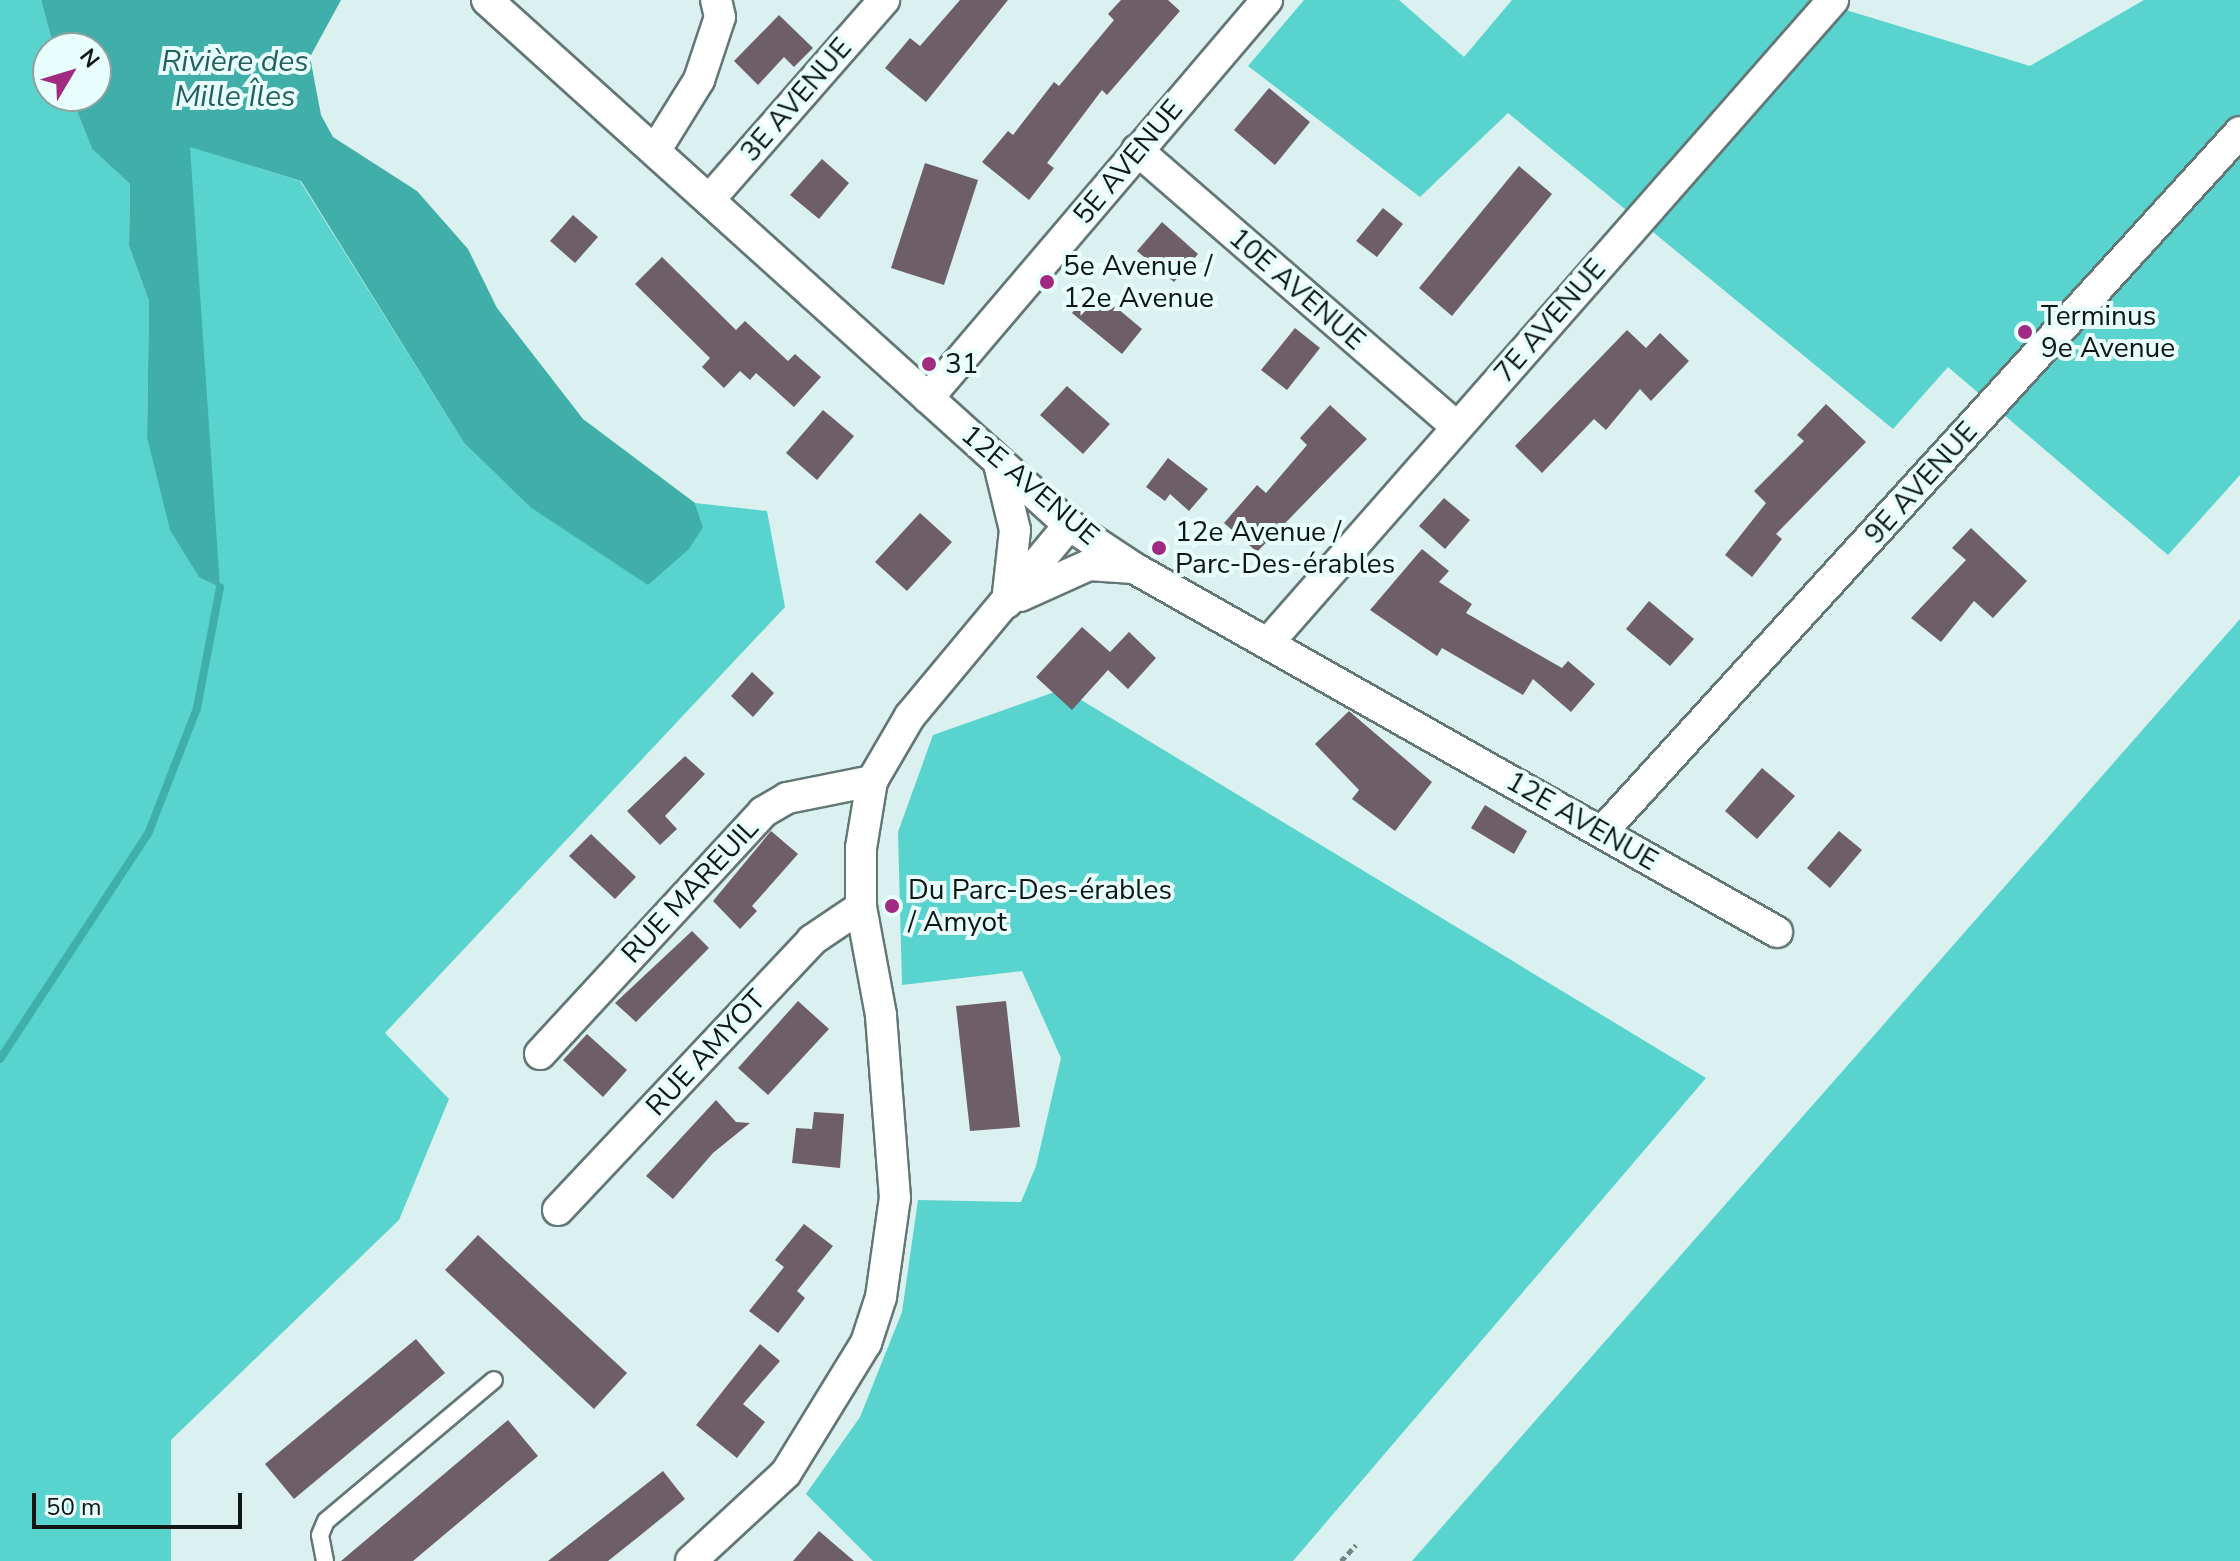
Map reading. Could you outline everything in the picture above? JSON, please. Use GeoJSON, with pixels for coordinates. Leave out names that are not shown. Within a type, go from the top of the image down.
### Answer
{"type":"FeatureCollection","features":[{"type":"Feature","properties":{"kind":"street","name":"12E AVENUE"},"geometry":{"type":"LineString","coordinates":[[487,0],[1069,525],[1134,568],[1777,932]]}},
{"type":"Feature","properties":{"kind":"street"},"geometry":{"type":"LineString","coordinates":[[655,151],[699,80],[720,17],[716,0]]}},
{"type":"Feature","properties":{"kind":"street","name":"3E AVENUE"},"geometry":{"type":"LineString","coordinates":[[709,200],[884,0]]}},
{"type":"Feature","properties":{"kind":"street","name":"5E AVENUE"},"geometry":{"type":"LineString","coordinates":[[928,398],[1267,0]]}},
{"type":"Feature","properties":{"kind":"street","name":"7E AVENUE"},"geometry":{"type":"LineString","coordinates":[[1268,643],[1833,0]]}},
{"type":"Feature","properties":{"kind":"street","name":"9E AVENUE"},"geometry":{"type":"LineString","coordinates":[[1602,832],[2240,132]]}},
{"type":"Feature","properties":{"kind":"street","name":"10E AVENUE"},"geometry":{"type":"LineString","coordinates":[[1137,150],[1457,427]]}},
{"type":"Feature","properties":{"kind":"street"},"geometry":{"type":"LineString","coordinates":[[998,461],[1015,530],[1007,603]]}},
{"type":"Feature","properties":{"kind":"street"},"geometry":{"type":"LineString","coordinates":[[691,1561],[786,1473],[866,1343],[881,1297],[895,1198],[881,1015],[861,907],[861,848],[872,781],[910,716],[1069,525]]}},
{"type":"Feature","properties":{"kind":"street"},"geometry":{"type":"LineString","coordinates":[[1007,603],[1089,565],[1134,568]]}},
{"type":"Feature","properties":{"kind":"street","name":"RUE MAREUIL"},"geometry":{"type":"LineString","coordinates":[[540,1054],[763,812],[787,798],[872,781]]}},
{"type":"Feature","properties":{"kind":"street","name":"RUE AMYOT"},"geometry":{"type":"LineString","coordinates":[[558,1210],[812,940],[861,907]]}},
{"type":"Feature","properties":{"kind":"lane"},"geometry":{"type":"LineString","coordinates":[[325,1561],[320,1535],[326,1521],[494,1380]]}},
{"type":"Feature","properties":{"kind":"path"},"geometry":{"type":"LineString","coordinates":[[1341,1561],[1356,1545]]}},
{"type":"Feature","properties":{"kind":"shaded area"},"geometry":{"type":"Polygon","coordinates":[[[0,0],[41,0],[50,32],[32,32],[32,112],[77,112],[92,149],[130,184],[129,246],[149,301],[147,437],[195,248],[189,146],[300,181],[464,443],[530,507],[703,527],[695,503],[767,511],[785,607],[385,1033],[449,1099],[399,1220],[171,1440],[171,1561],[0,1561],[0,0]]]}},
{"type":"Feature","properties":{"kind":"shaded area"},"geometry":{"type":"Polygon","coordinates":[[[1304,0],[1399,0],[1464,57],[1512,0],[1813,0],[2030,66],[2144,0],[2240,0],[2240,475],[2168,555],[1948,367],[1893,429],[1508,113],[1420,197],[1248,66],[1304,0]]]}},
{"type":"Feature","properties":{"kind":"shaded area"},"geometry":{"type":"Polygon","coordinates":[[[2240,619],[2240,1561],[1412,1561],[2240,619]]]}},
{"type":"Feature","properties":{"kind":"shaded area"},"geometry":{"type":"Polygon","coordinates":[[[1063,689],[1706,1078],[1293,1561],[873,1561],[806,1494],[860,1417],[902,1312],[918,1200],[1021,1202],[1036,1166],[1061,1058],[1022,971],[902,985],[898,832],[933,735],[1063,689]]]}},
{"type":"Feature","properties":{"kind":"water","name":"Rivière des Mille Îles"},"geometry":{"type":"Polygon","coordinates":[[[41,0],[341,0],[310,57],[321,115],[333,137],[417,191],[468,249],[497,308],[583,419],[695,503],[703,527],[689,549],[648,585],[530,507],[464,443],[301,181],[190,147],[220,587],[199,577],[170,530],[147,437],[149,301],[129,246],[130,184],[92,149],[77,112],[112,112],[112,32],[50,32],[41,0]]]}},
{"type":"Feature","properties":{"kind":"building"},"geometry":{"type":"Polygon","coordinates":[[[960,0],[1008,0],[926,102],[885,68],[910,38],[920,46],[960,0]]]}},
{"type":"Feature","properties":{"kind":"building"},"geometry":{"type":"Polygon","coordinates":[[[1121,0],[1168,0],[1180,11],[1107,95],[1102,90],[1047,163],[1054,168],[1029,200],[982,162],[1008,131],[1013,135],[1054,82],[1059,86],[1114,20],[1108,14],[1121,0]]]}},
{"type":"Feature","properties":{"kind":"building"},"geometry":{"type":"Polygon","coordinates":[[[779,15],[813,48],[794,67],[784,57],[758,85],[734,61],[779,15]]]}},
{"type":"Feature","properties":{"kind":"building"},"geometry":{"type":"Polygon","coordinates":[[[1269,88],[1310,122],[1275,165],[1234,130],[1269,88]]]}},
{"type":"Feature","properties":{"kind":"building"},"geometry":{"type":"Polygon","coordinates":[[[822,159],[849,183],[819,219],[790,195],[822,159]]]}},
{"type":"Feature","properties":{"kind":"building"},"geometry":{"type":"Polygon","coordinates":[[[925,163],[978,180],[944,285],[891,268],[925,163]]]}},
{"type":"Feature","properties":{"kind":"building"},"geometry":{"type":"Polygon","coordinates":[[[1519,166],[1552,194],[1452,316],[1419,288],[1519,166]]]}},
{"type":"Feature","properties":{"kind":"building"},"geometry":{"type":"Polygon","coordinates":[[[1383,208],[1403,224],[1377,257],[1356,241],[1383,208]]]}},
{"type":"Feature","properties":{"kind":"building"},"geometry":{"type":"Polygon","coordinates":[[[573,215],[598,237],[575,263],[550,241],[573,215]]]}},
{"type":"Feature","properties":{"kind":"building"},"geometry":{"type":"Polygon","coordinates":[[[1162,222],[1198,254],[1174,282],[1137,251],[1162,222]]]}},
{"type":"Feature","properties":{"kind":"building"},"geometry":{"type":"Polygon","coordinates":[[[662,257],[736,330],[745,321],[788,361],[795,354],[821,377],[794,407],[756,373],[750,380],[740,371],[724,388],[702,367],[710,358],[635,284],[662,257]]]}},
{"type":"Feature","properties":{"kind":"building"},"geometry":{"type":"Polygon","coordinates":[[[1093,288],[1142,329],[1122,354],[1072,313],[1093,288]]]}},
{"type":"Feature","properties":{"kind":"building"},"geometry":{"type":"Polygon","coordinates":[[[1295,328],[1320,348],[1287,390],[1261,370],[1295,328]]]}},
{"type":"Feature","properties":{"kind":"building"},"geometry":{"type":"Polygon","coordinates":[[[1627,330],[1646,348],[1660,333],[1689,361],[1651,401],[1640,389],[1606,430],[1594,419],[1542,473],[1515,446],[1627,330]]]}},
{"type":"Feature","properties":{"kind":"building"},"geometry":{"type":"Polygon","coordinates":[[[1067,386],[1110,424],[1083,454],[1040,415],[1067,386]]]}},
{"type":"Feature","properties":{"kind":"building"},"geometry":{"type":"Polygon","coordinates":[[[1826,404],[1866,442],[1776,534],[1782,539],[1752,577],[1725,555],[1766,503],[1754,491],[1804,441],[1797,435],[1826,404]]]}},
{"type":"Feature","properties":{"kind":"building"},"geometry":{"type":"Polygon","coordinates":[[[1330,405],[1367,439],[1257,552],[1224,523],[1257,485],[1266,493],[1307,445],[1300,438],[1330,405]]]}},
{"type":"Feature","properties":{"kind":"building"},"geometry":{"type":"Polygon","coordinates":[[[823,410],[854,436],[817,480],[786,453],[823,410]]]}},
{"type":"Feature","properties":{"kind":"building"},"geometry":{"type":"Polygon","coordinates":[[[1168,458],[1208,489],[1189,511],[1170,494],[1165,501],[1146,487],[1168,458]]]}},
{"type":"Feature","properties":{"kind":"building"},"geometry":{"type":"Polygon","coordinates":[[[1444,498],[1470,520],[1445,549],[1419,526],[1444,498]]]}},
{"type":"Feature","properties":{"kind":"building"},"geometry":{"type":"Polygon","coordinates":[[[920,513],[952,542],[907,591],[875,562],[920,513]]]}},
{"type":"Feature","properties":{"kind":"building"},"geometry":{"type":"Polygon","coordinates":[[[1971,528],[2027,581],[1993,618],[1974,601],[1941,642],[1911,618],[1966,560],[1952,548],[1971,528]]]}},
{"type":"Feature","properties":{"kind":"building"},"geometry":{"type":"Polygon","coordinates":[[[1422,549],[1449,571],[1439,582],[1472,604],[1466,613],[1562,668],[1568,661],[1595,684],[1571,712],[1533,679],[1523,695],[1442,648],[1437,656],[1370,610],[1422,549]]]}},
{"type":"Feature","properties":{"kind":"building"},"geometry":{"type":"Polygon","coordinates":[[[1649,601],[1694,639],[1670,666],[1626,629],[1649,601]]]}},
{"type":"Feature","properties":{"kind":"building"},"geometry":{"type":"Polygon","coordinates":[[[1082,627],[1110,652],[1129,632],[1156,658],[1128,689],[1108,670],[1072,710],[1036,677],[1082,627]]]}},
{"type":"Feature","properties":{"kind":"building"},"geometry":{"type":"Polygon","coordinates":[[[752,672],[774,693],[753,717],[731,696],[752,672]]]}},
{"type":"Feature","properties":{"kind":"building"},"geometry":{"type":"Polygon","coordinates":[[[1349,711],[1432,782],[1395,831],[1352,799],[1359,790],[1315,744],[1349,711]]]}},
{"type":"Feature","properties":{"kind":"building"},"geometry":{"type":"Polygon","coordinates":[[[685,756],[705,774],[665,816],[677,829],[660,845],[627,811],[685,756]]]}},
{"type":"Feature","properties":{"kind":"building"},"geometry":{"type":"Polygon","coordinates":[[[1762,768],[1795,796],[1757,839],[1725,811],[1762,768]]]}},
{"type":"Feature","properties":{"kind":"building"},"geometry":{"type":"Polygon","coordinates":[[[1485,805],[1527,831],[1514,854],[1471,828],[1485,805]]]}},
{"type":"Feature","properties":{"kind":"building"},"geometry":{"type":"Polygon","coordinates":[[[771,831],[798,854],[752,906],[757,911],[740,929],[713,901],[771,831]]]}},
{"type":"Feature","properties":{"kind":"building"},"geometry":{"type":"Polygon","coordinates":[[[1839,831],[1862,850],[1830,888],[1807,868],[1839,831]]]}},
{"type":"Feature","properties":{"kind":"building"},"geometry":{"type":"Polygon","coordinates":[[[591,834],[636,877],[615,899],[569,856],[591,834]]]}},
{"type":"Feature","properties":{"kind":"building"},"geometry":{"type":"Polygon","coordinates":[[[692,931],[709,948],[636,1022],[615,1003],[692,931]]]}},
{"type":"Feature","properties":{"kind":"building"},"geometry":{"type":"Polygon","coordinates":[[[798,1001],[829,1029],[768,1095],[738,1068],[798,1001]]]}},
{"type":"Feature","properties":{"kind":"building"},"geometry":{"type":"Polygon","coordinates":[[[1006,1001],[1020,1127],[970,1131],[956,1006],[1006,1001]]]}},
{"type":"Feature","properties":{"kind":"building"},"geometry":{"type":"Polygon","coordinates":[[[587,1034],[627,1070],[603,1097],[563,1060],[587,1034]]]}},
{"type":"Feature","properties":{"kind":"building"},"geometry":{"type":"Polygon","coordinates":[[[716,1100],[736,1122],[750,1123],[713,1153],[673,1199],[646,1176],[716,1100]]]}},
{"type":"Feature","properties":{"kind":"building"},"geometry":{"type":"Polygon","coordinates":[[[814,1112],[844,1114],[840,1168],[792,1163],[796,1128],[812,1129],[814,1112]]]}},
{"type":"Feature","properties":{"kind":"building"},"geometry":{"type":"Polygon","coordinates":[[[804,1224],[833,1246],[797,1291],[805,1298],[778,1333],[749,1311],[784,1267],[775,1260],[804,1224]]]}},
{"type":"Feature","properties":{"kind":"building"},"geometry":{"type":"Polygon","coordinates":[[[478,1235],[627,1373],[594,1409],[445,1270],[478,1235]]]}},
{"type":"Feature","properties":{"kind":"building"},"geometry":{"type":"Polygon","coordinates":[[[416,1339],[445,1373],[294,1499],[265,1464],[416,1339]]]}},
{"type":"Feature","properties":{"kind":"building"},"geometry":{"type":"Polygon","coordinates":[[[760,1344],[780,1361],[743,1404],[765,1422],[737,1458],[696,1425],[760,1344]]]}},
{"type":"Feature","properties":{"kind":"building"},"geometry":{"type":"Polygon","coordinates":[[[508,1420],[538,1456],[413,1561],[341,1561],[508,1420]]]}},
{"type":"Feature","properties":{"kind":"building"},"geometry":{"type":"Polygon","coordinates":[[[663,1471],[685,1499],[608,1561],[548,1561],[663,1471]]]}},
{"type":"Feature","properties":{"kind":"building"},"geometry":{"type":"Polygon","coordinates":[[[819,1531],[854,1561],[793,1561],[819,1531]]]}},
{"type":"Feature","properties":{"kind":"waterway"},"geometry":{"type":"LineString","coordinates":[[0,1059],[148,834],[197,708],[220,587]]}},
{"type":"Feature","properties":{"kind":"place","name":"5e Avenue / 12e Avenue"},"geometry":{"type":"Point","coordinates":[1047,282]}},
{"type":"Feature","properties":{"kind":"place","name":"Terminus 9e Avenue"},"geometry":{"type":"Point","coordinates":[2025,332]}},
{"type":"Feature","properties":{"kind":"place","name":"31"},"geometry":{"type":"Point","coordinates":[929,364]}},
{"type":"Feature","properties":{"kind":"place","name":"12e Avenue / Parc-Des-érables"},"geometry":{"type":"Point","coordinates":[1159,548]}},
{"type":"Feature","properties":{"kind":"place","name":"Du Parc-Des-érables / Amyot"},"geometry":{"type":"Point","coordinates":[892,906]}}]}
